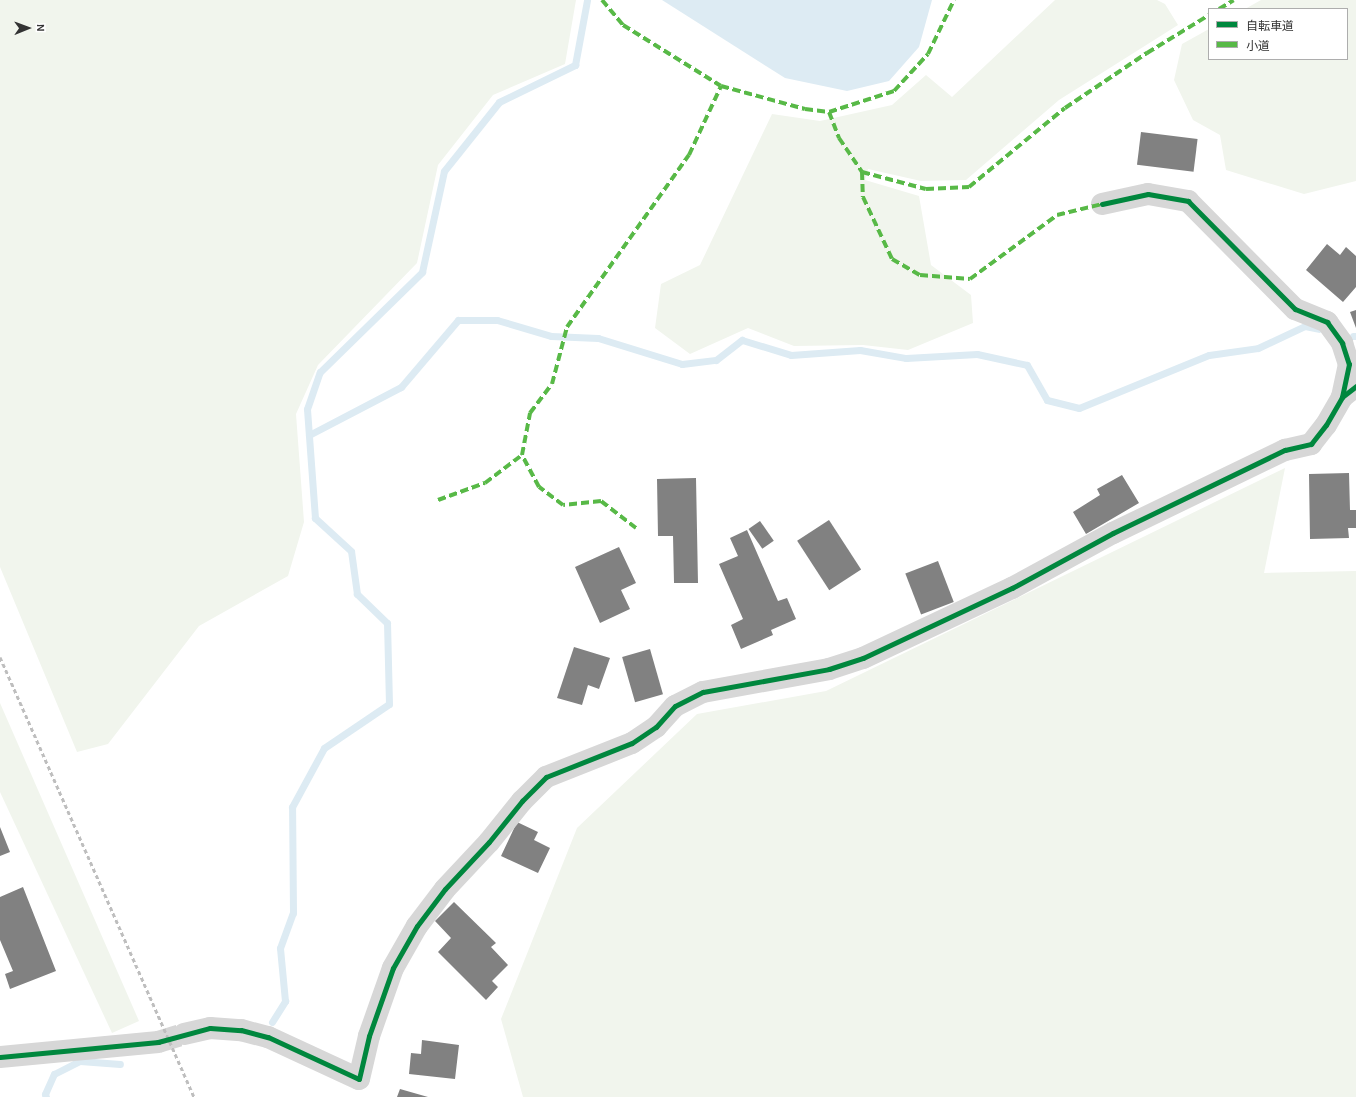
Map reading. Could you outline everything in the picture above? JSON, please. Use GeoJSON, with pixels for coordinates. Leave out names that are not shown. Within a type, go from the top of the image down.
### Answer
{"type":"FeatureCollection","features":[{"type":"Feature","properties":{"kind":"street"},"geometry":{"type":"LineString","coordinates":[[184,1034],[210,1028],[241,1030],[268,1037],[359,1079],[369,1036],[393,968],[417,926],[445,889],[489,842],[522,801],[546,777],[632,743],[656,727],[675,706],[703,692],[829,669],[863,658],[1012,588],[1113,533],[1285,450],[1311,444],[1349,391],[1349,364],[1342,343],[1327,322],[1295,308],[1188,201],[1148,194],[1102,204]]}},
{"type":"Feature","properties":{"kind":"street"},"geometry":{"type":"LineString","coordinates":[[0,1057],[158,1042]]}},
{"type":"Feature","properties":{"kind":"shaded area"},"geometry":{"type":"Polygon","coordinates":[[[0,0],[576,0],[565,64],[493,95],[438,165],[417,263],[318,365],[296,414],[304,522],[288,576],[199,626],[108,744],[77,752],[0,567],[0,0]]]}},
{"type":"Feature","properties":{"kind":"shaded area"},"geometry":{"type":"Polygon","coordinates":[[[662,0],[932,0],[919,47],[889,81],[847,91],[785,78],[662,0]]]}},
{"type":"Feature","properties":{"kind":"shaded area"},"geometry":{"type":"Polygon","coordinates":[[[1055,0],[1157,0],[1165,4],[1178,25],[1059,100],[966,180],[921,181],[868,169],[865,180],[919,196],[931,265],[971,295],[973,323],[908,350],[863,345],[794,346],[748,328],[690,354],[655,328],[661,284],[700,265],[772,114],[820,121],[892,105],[926,75],[952,97],[1055,0]]]}},
{"type":"Feature","properties":{"kind":"shaded area"},"geometry":{"type":"Polygon","coordinates":[[[1261,0],[1356,0],[1356,181],[1304,194],[1226,170],[1220,135],[1193,120],[1174,80],[1182,44],[1208,30],[1208,60],[1348,60],[1348,8],[1247,8],[1261,0]]]}},
{"type":"Feature","properties":{"kind":"shaded area"},"geometry":{"type":"Polygon","coordinates":[[[1285,468],[1264,573],[1356,571],[1356,1097],[523,1097],[501,1019],[577,828],[697,714],[826,691],[1285,468]]]}},
{"type":"Feature","properties":{"kind":"shaded area"},"geometry":{"type":"Polygon","coordinates":[[[0,703],[139,1021],[112,1033],[0,792],[0,703]]]}},
{"type":"Feature","properties":{"kind":"building"},"geometry":{"type":"Polygon","coordinates":[[[1141,132],[1198,139],[1194,172],[1137,165],[1141,132]]]}},
{"type":"Feature","properties":{"kind":"building"},"geometry":{"type":"Polygon","coordinates":[[[1327,244],[1340,255],[1346,247],[1356,256],[1356,287],[1343,302],[1306,270],[1327,244]]]}},
{"type":"Feature","properties":{"kind":"building"},"geometry":{"type":"Polygon","coordinates":[[[1356,310],[1356,328],[1350,312],[1356,310]]]}},
{"type":"Feature","properties":{"kind":"building"},"geometry":{"type":"Polygon","coordinates":[[[1349,473],[1350,510],[1356,510],[1356,528],[1348,528],[1349,538],[1310,539],[1309,474],[1349,473]]]}},
{"type":"Feature","properties":{"kind":"building"},"geometry":{"type":"Polygon","coordinates":[[[1122,475],[1139,503],[1086,534],[1073,512],[1100,495],[1097,489],[1122,475]]]}},
{"type":"Feature","properties":{"kind":"building"},"geometry":{"type":"Polygon","coordinates":[[[696,478],[698,583],[674,583],[673,536],[658,536],[657,479],[696,478]]]}},
{"type":"Feature","properties":{"kind":"building"},"geometry":{"type":"Polygon","coordinates":[[[829,520],[861,569],[829,590],[797,541],[829,520]]]}},
{"type":"Feature","properties":{"kind":"building"},"geometry":{"type":"Polygon","coordinates":[[[760,521],[774,541],[762,549],[749,529],[760,521]]]}},
{"type":"Feature","properties":{"kind":"building"},"geometry":{"type":"Polygon","coordinates":[[[747,530],[778,601],[787,598],[796,619],[771,630],[773,635],[741,649],[731,625],[743,619],[719,564],[738,556],[730,538],[747,530]]]}},
{"type":"Feature","properties":{"kind":"building"},"geometry":{"type":"Polygon","coordinates":[[[619,547],[636,583],[621,590],[630,609],[600,623],[575,567],[619,547]]]}},
{"type":"Feature","properties":{"kind":"building"},"geometry":{"type":"Polygon","coordinates":[[[938,561],[954,602],[921,615],[905,574],[938,561]]]}},
{"type":"Feature","properties":{"kind":"building"},"geometry":{"type":"Polygon","coordinates":[[[574,647],[610,658],[599,689],[588,685],[582,705],[557,698],[574,647]]]}},
{"type":"Feature","properties":{"kind":"building"},"geometry":{"type":"Polygon","coordinates":[[[650,649],[663,694],[635,702],[622,657],[650,649]]]}},
{"type":"Feature","properties":{"kind":"building"},"geometry":{"type":"Polygon","coordinates":[[[517,822],[538,832],[534,840],[550,848],[538,873],[501,856],[517,822]]]}},
{"type":"Feature","properties":{"kind":"building"},"geometry":{"type":"Polygon","coordinates":[[[0,827],[10,852],[0,856],[0,827]]]}},
{"type":"Feature","properties":{"kind":"building"},"geometry":{"type":"Polygon","coordinates":[[[23,887],[56,971],[10,989],[5,974],[13,971],[0,940],[0,897],[23,887]]]}},
{"type":"Feature","properties":{"kind":"building"},"geometry":{"type":"Polygon","coordinates":[[[454,902],[496,943],[491,947],[508,965],[492,981],[498,987],[486,1000],[438,952],[451,938],[435,921],[454,902]]]}},
{"type":"Feature","properties":{"kind":"building"},"geometry":{"type":"Polygon","coordinates":[[[422,1040],[459,1045],[455,1079],[409,1074],[411,1053],[421,1054],[422,1040]]]}},
{"type":"Feature","properties":{"kind":"building"},"geometry":{"type":"Polygon","coordinates":[[[400,1089],[428,1097],[397,1097],[400,1089]]]}},
{"type":"Feature","properties":{"kind":"waterway"},"geometry":{"type":"LineString","coordinates":[[272,1022],[285,1001],[280,948],[293,913],[292,807],[324,748],[389,704],[387,623],[357,594],[351,551],[315,518],[307,409],[320,372],[422,272],[444,171],[499,102],[575,65],[587,0]]}},
{"type":"Feature","properties":{"kind":"waterway"},"geometry":{"type":"LineString","coordinates":[[309,435],[401,387],[458,320],[497,320],[551,336],[598,338],[682,364],[716,360],[742,340],[791,355],[860,350],[906,358],[977,354],[1027,365],[1047,400],[1079,408],[1209,355],[1258,348],[1305,326],[1319,329]]}},
{"type":"Feature","properties":{"kind":"waterway"},"geometry":{"type":"LineString","coordinates":[[46,1097],[45,1094],[54,1074],[80,1061],[120,1064]]}},
{"type":"Feature","properties":{"kind":"tunnel"},"geometry":{"type":"LineString","coordinates":[[158,1042],[184,1034]]}},
{"type":"Feature","properties":{"kind":"railway"},"geometry":{"type":"LineString","coordinates":[[0,657],[194,1097]]}},
{"type":"Feature","properties":{"kind":"marked path"},"geometry":{"type":"LineString","coordinates":[[602,0],[623,25],[721,86]]}},
{"type":"Feature","properties":{"kind":"marked path"},"geometry":{"type":"LineString","coordinates":[[829,112],[894,91],[928,54],[954,0]]}},
{"type":"Feature","properties":{"kind":"marked path"},"geometry":{"type":"LineString","coordinates":[[1221,8],[1234,0]]}},
{"type":"Feature","properties":{"kind":"marked path"},"geometry":{"type":"LineString","coordinates":[[862,172],[926,189],[969,187],[1065,108],[1147,53],[1208,16]]}},
{"type":"Feature","properties":{"kind":"marked path"},"geometry":{"type":"LineString","coordinates":[[636,528],[601,501],[563,505],[539,487],[522,455],[530,413],[552,384],[567,327],[689,155],[721,86],[805,109],[829,112],[839,138],[862,172],[863,197],[892,259],[920,275],[970,279],[1057,215],[1102,204]]}},
{"type":"Feature","properties":{"kind":"marked path"},"geometry":{"type":"LineString","coordinates":[[438,500],[485,483],[522,455]]}},
{"type":"Feature","properties":{"kind":"cycle path"},"geometry":{"type":"LineString","coordinates":[[1102,204],[1148,194],[1188,201],[1295,309],[1327,322],[1342,343],[1349,364],[1342,397]]}},
{"type":"Feature","properties":{"kind":"cycle path"},"geometry":{"type":"LineString","coordinates":[[0,1057],[158,1042],[210,1028],[241,1030],[268,1037],[359,1079],[369,1036],[393,968],[417,926],[445,889],[489,842],[522,801],[546,777],[632,743],[656,727],[675,706],[703,692],[829,669],[863,658],[1012,588],[1113,533],[1285,450],[1311,444],[1326,425],[1342,397],[1356,386]]}}]}
